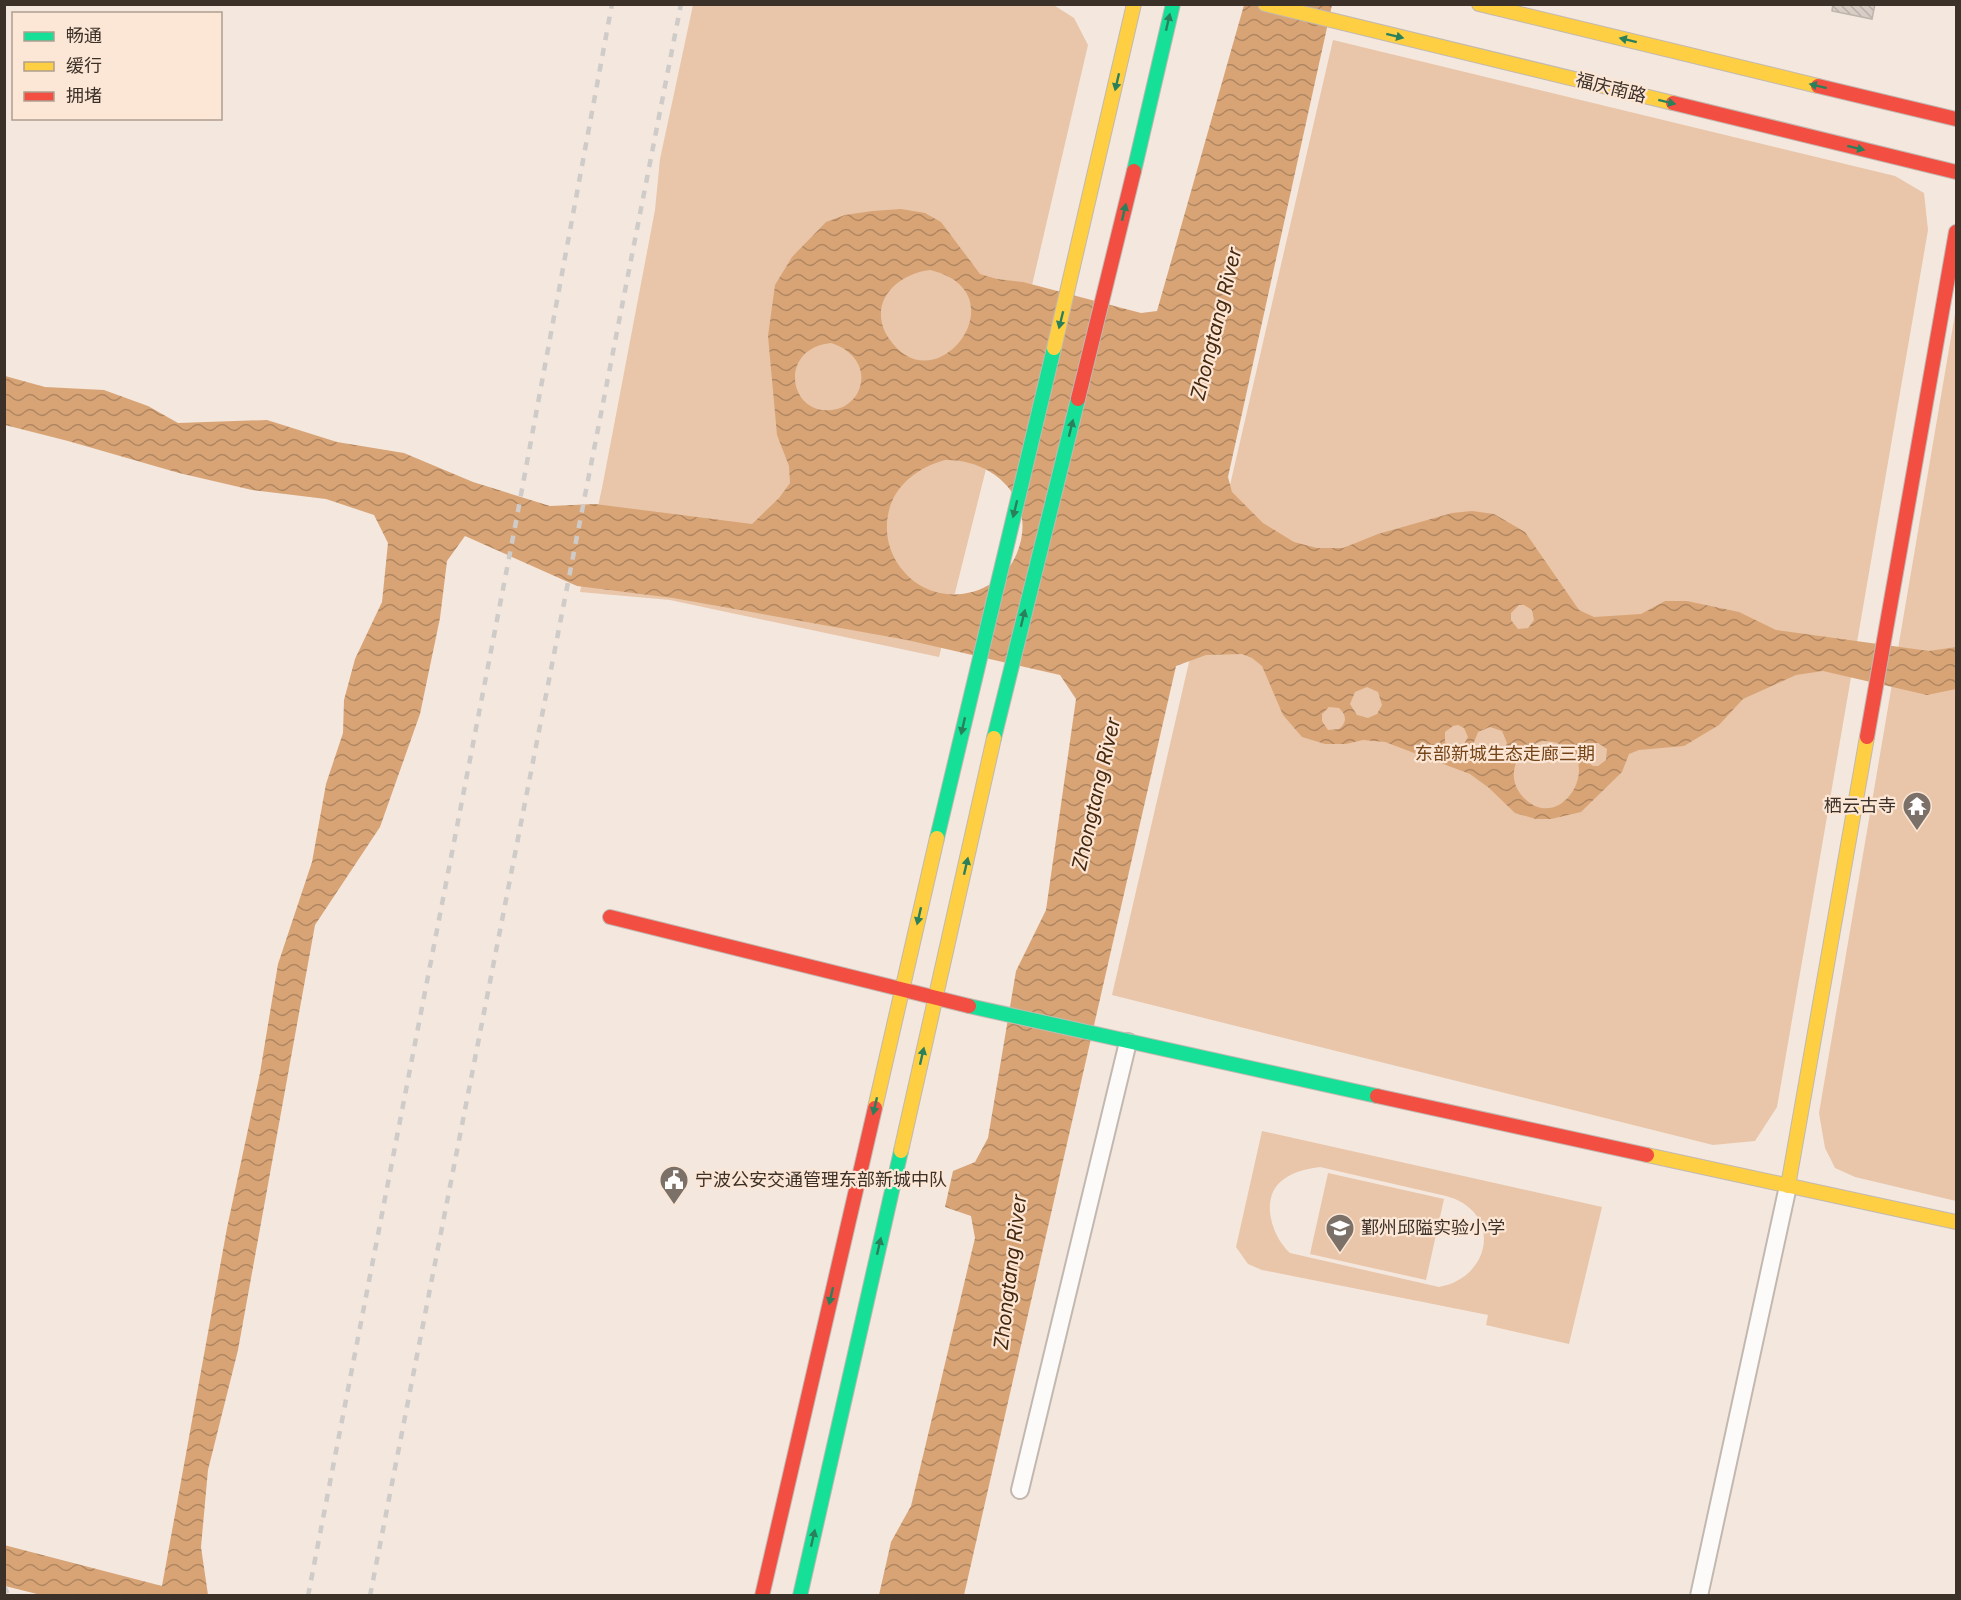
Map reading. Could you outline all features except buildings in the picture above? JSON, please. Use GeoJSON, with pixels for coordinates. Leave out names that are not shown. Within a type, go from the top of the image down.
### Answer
{"type":"FeatureCollection","features":[{"type":"Feature","properties":{"kind":"main road"},"geometry":{"type":"LineString","coordinates":[[762,1596],[976,669],[1075,263],[1134,4]]}},
{"type":"Feature","properties":{"kind":"main road"},"geometry":{"type":"LineString","coordinates":[[800,1596],[1009,674],[1111,269],[1173,4]]}},
{"type":"Feature","properties":{"kind":"main road","name":"福庆南路"},"geometry":{"type":"LineString","coordinates":[[1264,4],[1956,172]]}},
{"type":"Feature","properties":{"kind":"main road"},"geometry":{"type":"LineString","coordinates":[[1479,4],[1956,119]]}},
{"type":"Feature","properties":{"kind":"main road"},"geometry":{"type":"LineString","coordinates":[[1788,1186],[1956,232]]}},
{"type":"Feature","properties":{"kind":"main road"},"geometry":{"type":"LineString","coordinates":[[610,917],[993,1012],[1956,1222]]}},
{"type":"Feature","properties":{"kind":"street"},"geometry":{"type":"LineString","coordinates":[[1020,1490],[1124,1041]]}},
{"type":"Feature","properties":{"kind":"street"},"geometry":{"type":"LineString","coordinates":[[1699,1596],[1788,1186]]}},
{"type":"Feature","properties":{"kind":"green space"},"geometry":{"type":"Polygon","coordinates":[[[1052,4],[1074,18],[1088,45],[1033,281],[939,657],[670,600],[580,592],[655,210],[660,159],[693,5],[1052,4]]]}},
{"type":"Feature","properties":{"kind":"green space","name":"东部新城生态走廊三期"},"geometry":{"type":"Polygon","coordinates":[[[1333,40],[1895,176],[1924,193],[1928,230],[1777,1107],[1755,1141],[1713,1145],[1112,995],[1333,40]]]}},
{"type":"Feature","properties":{"kind":"green space"},"geometry":{"type":"Polygon","coordinates":[[[1956,308],[1956,1201],[1855,1177],[1835,1168],[1825,1148],[1819,1113],[1956,308]]]}},
{"type":"Feature","properties":{"kind":"green space"},"geometry":{"type":"Polygon","coordinates":[[[1262,1131],[1602,1207],[1569,1344],[1486,1325],[1488,1315],[1262,1270],[1248,1264],[1236,1247],[1262,1131]],[[1320,1167],[1292,1174],[1276,1186],[1270,1205],[1270,1216],[1278,1237],[1290,1253],[1439,1287],[1457,1281],[1471,1271],[1480,1258],[1484,1243],[1483,1229],[1476,1215],[1464,1204],[1446,1196],[1320,1167]]]}},
{"type":"Feature","properties":{"kind":"green space"},"geometry":{"type":"Polygon","coordinates":[[[1328,1173],[1444,1199],[1426,1280],[1310,1254],[1328,1173]]]}},
{"type":"Feature","properties":{"kind":"water","name":"Zhongtang River"},"geometry":{"type":"Polygon","coordinates":[[[1244,5],[1332,5],[1228,477],[1232,492],[1263,523],[1294,542],[1317,548],[1343,548],[1378,534],[1452,513],[1472,511],[1494,514],[1525,532],[1579,610],[1594,617],[1641,614],[1665,601],[1687,601],[1739,612],[1776,630],[1929,651],[1956,647],[1956,689],[1927,695],[1823,671],[1796,675],[1743,699],[1719,725],[1684,746],[1639,750],[1629,754],[1622,772],[1581,812],[1551,819],[1536,819],[1515,813],[1489,788],[1470,774],[1385,742],[1363,740],[1346,744],[1325,744],[1302,737],[1283,715],[1262,666],[1252,658],[1242,654],[1206,655],[1176,666],[964,1595],[879,1595],[891,1542],[911,1506],[975,1238],[971,1216],[945,1207],[953,1171],[975,1162],[988,1138],[1016,971],[1046,910],[1076,699],[1060,675],[907,640],[673,598],[577,586],[465,536],[447,561],[440,618],[420,714],[380,827],[315,925],[238,1350],[208,1470],[201,1547],[208,1595],[41,1595],[5,1586],[4,1545],[162,1586],[227,1228],[260,1073],[278,964],[312,862],[326,784],[343,733],[344,700],[355,659],[382,602],[388,543],[374,515],[326,499],[252,490],[179,473],[5,425],[5,376],[45,387],[104,390],[148,406],[178,423],[267,420],[337,442],[404,453],[473,482],[550,506],[595,504],[752,524],[779,498],[790,483],[789,466],[777,435],[768,336],[775,285],[792,257],[826,222],[845,215],[872,211],[901,209],[925,213],[941,222],[980,274],[997,279],[1023,282],[1141,313],[1157,311],[1244,5]],[[930,270],[906,277],[888,292],[883,302],[882,325],[888,337],[907,356],[927,360],[946,354],[962,339],[970,320],[970,300],[957,282],[930,270]],[[831,343],[813,348],[802,358],[796,370],[795,383],[800,395],[808,405],[821,410],[837,409],[847,405],[854,398],[861,384],[860,368],[846,350],[831,343]],[[945,460],[922,470],[903,485],[891,505],[887,531],[896,561],[906,574],[931,591],[960,594],[988,586],[1010,566],[1017,553],[1022,534],[1022,517],[1017,501],[1008,487],[981,467],[945,460]],[[1519,605],[1511,613],[1511,620],[1518,629],[1528,628],[1534,620],[1532,610],[1524,605],[1519,605]],[[1367,687],[1355,692],[1350,704],[1357,715],[1368,718],[1377,714],[1382,705],[1378,692],[1367,687]],[[1329,707],[1322,714],[1322,721],[1328,730],[1339,729],[1345,722],[1345,716],[1339,708],[1329,707]],[[1458,725],[1445,732],[1445,742],[1453,748],[1463,746],[1468,737],[1464,728],[1458,725]],[[1490,727],[1478,732],[1474,742],[1477,753],[1488,759],[1501,756],[1507,743],[1502,731],[1490,727]],[[1543,741],[1534,744],[1520,756],[1514,771],[1514,780],[1523,797],[1539,807],[1554,807],[1567,799],[1575,786],[1579,771],[1576,757],[1564,746],[1543,741]],[[1593,743],[1585,750],[1585,760],[1593,766],[1598,766],[1606,760],[1607,749],[1598,743],[1593,743]]]}},
{"type":"Feature","properties":{"kind":"railway"},"geometry":{"type":"LineString","coordinates":[[308,1596],[515,527],[612,4]]}},
{"type":"Feature","properties":{"kind":"railway"},"geometry":{"type":"LineString","coordinates":[[370,1596],[681,4]]}},
{"type":"Feature","properties":{"kind":"railway"},"geometry":{"type":"LineString","coordinates":[[4,1586],[9,1596]]}},
{"type":"Feature","properties":{"kind":"traffic: fast"},"geometry":{"type":"LineString","coordinates":[[1134,171],[1173,4]]}},
{"type":"Feature","properties":{"kind":"traffic: fast"},"geometry":{"type":"LineString","coordinates":[[937,838],[1054,348]]}},
{"type":"Feature","properties":{"kind":"traffic: fast"},"geometry":{"type":"LineString","coordinates":[[994,738],[1078,399]]}},
{"type":"Feature","properties":{"kind":"traffic: fast"},"geometry":{"type":"LineString","coordinates":[[969,1006],[1377,1096]]}},
{"type":"Feature","properties":{"kind":"traffic: fast"},"geometry":{"type":"LineString","coordinates":[[800,1596],[901,1151]]}},
{"type":"Feature","properties":{"kind":"traffic: slow"},"geometry":{"type":"LineString","coordinates":[[1054,348],[1134,4]]}},
{"type":"Feature","properties":{"kind":"traffic: slow"},"geometry":{"type":"LineString","coordinates":[[1265,4],[1673,103]]}},
{"type":"Feature","properties":{"kind":"traffic: slow"},"geometry":{"type":"LineString","coordinates":[[1479,4],[1818,86]]}},
{"type":"Feature","properties":{"kind":"traffic: slow"},"geometry":{"type":"LineString","coordinates":[[1788,1186],[1867,737]]}},
{"type":"Feature","properties":{"kind":"traffic: slow"},"geometry":{"type":"LineString","coordinates":[[901,1151],[994,738]]}},
{"type":"Feature","properties":{"kind":"traffic: slow"},"geometry":{"type":"LineString","coordinates":[[875,1108],[937,838]]}},
{"type":"Feature","properties":{"kind":"traffic: slow"},"geometry":{"type":"LineString","coordinates":[[1647,1155],[1956,1222]]}},
{"type":"Feature","properties":{"kind":"traffic: jam"},"geometry":{"type":"LineString","coordinates":[[1818,86],[1956,119]]}},
{"type":"Feature","properties":{"kind":"traffic: jam"},"geometry":{"type":"LineString","coordinates":[[1673,103],[1956,172]]}},
{"type":"Feature","properties":{"kind":"traffic: jam"},"geometry":{"type":"LineString","coordinates":[[1078,399],[1134,171]]}},
{"type":"Feature","properties":{"kind":"traffic: jam"},"geometry":{"type":"LineString","coordinates":[[1867,737],[1956,232]]}},
{"type":"Feature","properties":{"kind":"traffic: jam"},"geometry":{"type":"LineString","coordinates":[[610,917],[969,1006]]}},
{"type":"Feature","properties":{"kind":"traffic: jam"},"geometry":{"type":"LineString","coordinates":[[1377,1096],[1647,1155]]}},
{"type":"Feature","properties":{"kind":"traffic: jam"},"geometry":{"type":"LineString","coordinates":[[762,1596],[875,1108]]}},
{"type":"Feature","properties":{"kind":"place","name":"栖云古寺"},"geometry":{"type":"Point","coordinates":[1917,832]}},
{"type":"Feature","properties":{"kind":"place","name":"宁波公安交通管理东部新城中队"},"geometry":{"type":"Point","coordinates":[674,1206]}},
{"type":"Feature","properties":{"kind":"place","name":"鄞州邱隘实验小学"},"geometry":{"type":"Point","coordinates":[1340,1254]}}]}
